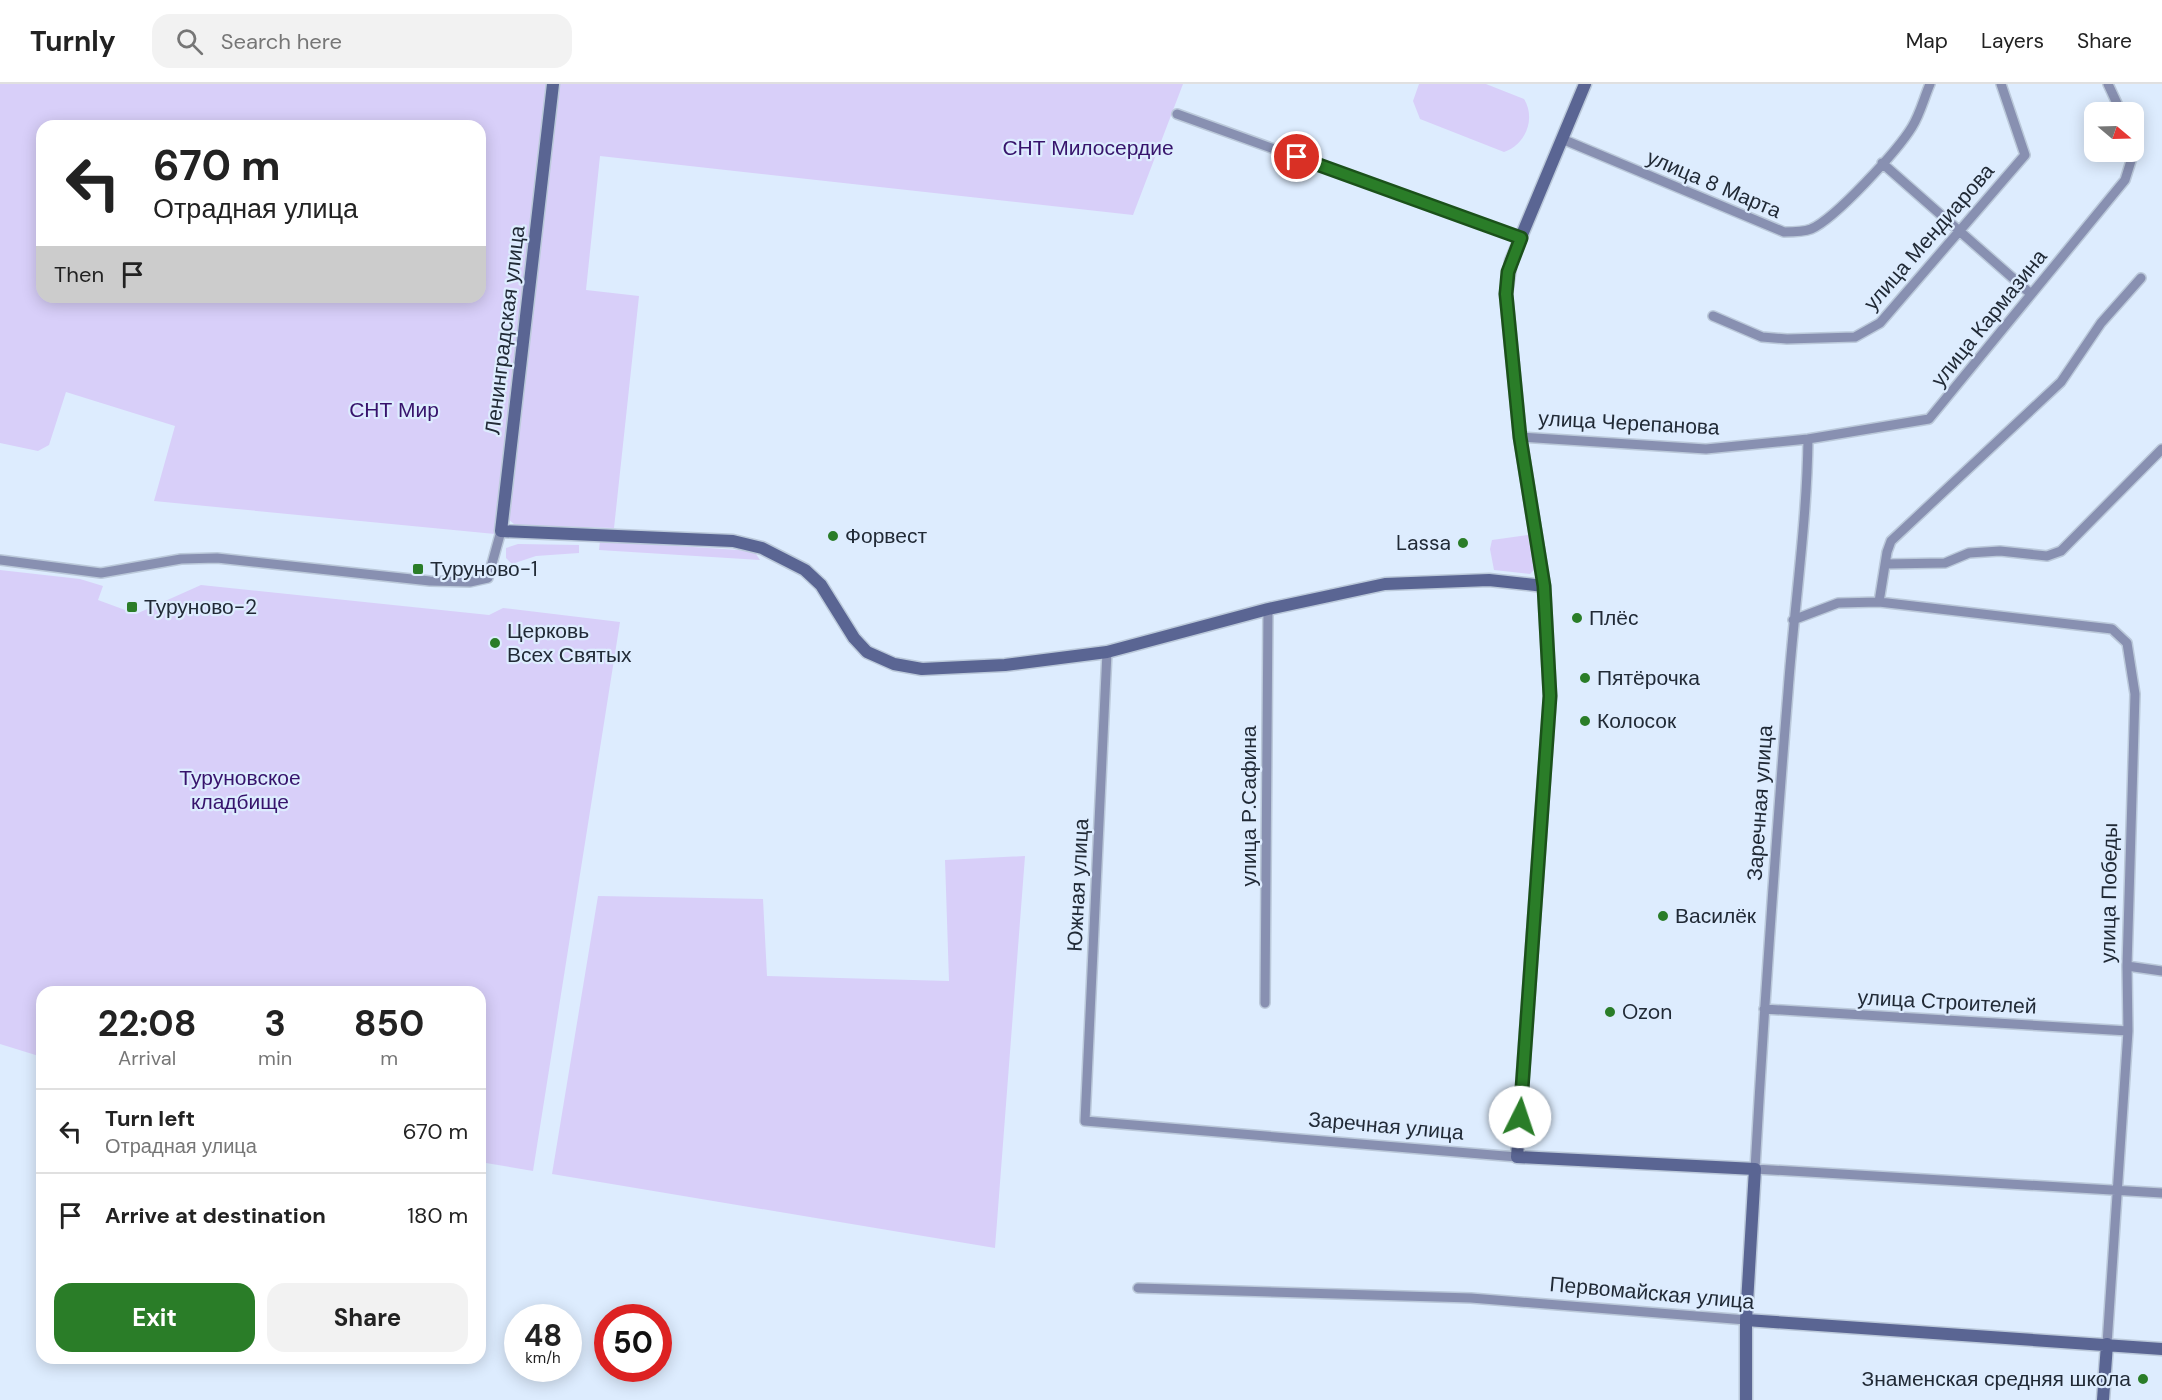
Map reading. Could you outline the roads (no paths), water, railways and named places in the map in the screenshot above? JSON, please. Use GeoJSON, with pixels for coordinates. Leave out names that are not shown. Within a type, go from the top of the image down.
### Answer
{"type":"FeatureCollection","features":[{"type":"Feature","properties":{"kind":"main road","name":"Ленинградская улица"},"geometry":{"type":"LineString","coordinates":[[501,531],[553,84]]}},
{"type":"Feature","properties":{"kind":"main road","name":"улица Черепанова"},"geometry":{"type":"LineString","coordinates":[[1517,1157],[1550,696],[1544,586],[1520,437],[1506,294],[1508,272],[1585,84]]}},
{"type":"Feature","properties":{"kind":"main road"},"geometry":{"type":"LineString","coordinates":[[501,531],[733,541],[762,548],[806,570],[821,585],[854,638],[867,652],[894,664],[922,669],[1005,665],[1107,652],[1268,609],[1366,587],[1418,580],[1489,580],[1544,586]]}},
{"type":"Feature","properties":{"kind":"main road","name":"Заречная улица"},"geometry":{"type":"LineString","coordinates":[[1517,1157],[1755,1169],[1746,1320],[1746,1400]]}},
{"type":"Feature","properties":{"kind":"main road","name":"Первомайская улица"},"geometry":{"type":"LineString","coordinates":[[1746,1320],[2162,1349]]}},
{"type":"Feature","properties":{"kind":"main road","name":"улица Победы"},"geometry":{"type":"LineString","coordinates":[[2103,1400],[2107,1344]]}},
{"type":"Feature","properties":{"kind":"street","name":"улица 8 Марта"},"geometry":{"type":"LineString","coordinates":[[1562,139],[1784,232],[1812,228],[1828,218],[1882,163],[1912,126],[1930,84]]}},
{"type":"Feature","properties":{"kind":"street","name":"улица Мендиарова"},"geometry":{"type":"LineString","coordinates":[[1713,316],[1762,337],[1787,339],[1855,337],[1880,323],[2025,155],[2001,84]]}},
{"type":"Feature","properties":{"kind":"street"},"geometry":{"type":"LineString","coordinates":[[2108,84],[2116,102]]}},
{"type":"Feature","properties":{"kind":"street"},"geometry":{"type":"LineString","coordinates":[[1177,114],[1521,238]]}},
{"type":"Feature","properties":{"kind":"street","name":"улица Кармазина"},"geometry":{"type":"LineString","coordinates":[[1808,439],[1929,419],[2125,180],[2131,162]]}},
{"type":"Feature","properties":{"kind":"street"},"geometry":{"type":"LineString","coordinates":[[1882,163],[2031,294]]}},
{"type":"Feature","properties":{"kind":"street"},"geometry":{"type":"LineString","coordinates":[[1879,602],[1891,540],[2061,382],[2101,323],[2141,278]]}},
{"type":"Feature","properties":{"kind":"street","name":"улица Черепанова"},"geometry":{"type":"LineString","coordinates":[[1520,437],[1706,449],[1808,439]]}},
{"type":"Feature","properties":{"kind":"street","name":"Заречная улица"},"geometry":{"type":"LineString","coordinates":[[1808,439],[1807,497],[1793,620],[1764,1009],[1755,1169],[2162,1193]]}},
{"type":"Feature","properties":{"kind":"street"},"geometry":{"type":"LineString","coordinates":[[1886,564],[1945,563],[1969,553],[2000,551],[2047,556],[2061,551],[2162,449]]}},
{"type":"Feature","properties":{"kind":"street","name":"Ленинградская улица"},"geometry":{"type":"LineString","coordinates":[[0,560],[101,573],[181,559],[217,558],[430,581],[470,582],[488,578],[501,531]]}},
{"type":"Feature","properties":{"kind":"street","name":"улица Победы"},"geometry":{"type":"LineString","coordinates":[[1793,620],[1838,603],[1879,602],[2112,629],[2127,643],[2135,694],[2127,966],[2128,1031],[2107,1344]]}},
{"type":"Feature","properties":{"kind":"street","name":"улица Р.Сафина"},"geometry":{"type":"LineString","coordinates":[[1265,1003],[1268,609]]}},
{"type":"Feature","properties":{"kind":"street","name":"Южная улица"},"geometry":{"type":"LineString","coordinates":[[1085,1121],[1107,652]]}},
{"type":"Feature","properties":{"kind":"street"},"geometry":{"type":"LineString","coordinates":[[2127,966],[2162,971]]}},
{"type":"Feature","properties":{"kind":"street","name":"улица Строителей"},"geometry":{"type":"LineString","coordinates":[[1764,1009],[2128,1031]]}},
{"type":"Feature","properties":{"kind":"street","name":"Заречная улица"},"geometry":{"type":"LineString","coordinates":[[1085,1121],[1517,1157]]}},
{"type":"Feature","properties":{"kind":"street","name":"Первомайская улица"},"geometry":{"type":"LineString","coordinates":[[1138,1288],[1472,1298],[1746,1320]]}},
{"type":"Feature","properties":{"kind":"place","name":"Форвест"},"geometry":{"type":"Point","coordinates":[833,536]}},
{"type":"Feature","properties":{"kind":"place","name":"Lassa"},"geometry":{"type":"Point","coordinates":[1463,543]}},
{"type":"Feature","properties":{"kind":"place","name":"Туруново-1"},"geometry":{"type":"Point","coordinates":[418,569]}},
{"type":"Feature","properties":{"kind":"place","name":"Туруново-2"},"geometry":{"type":"Point","coordinates":[132,607]}},
{"type":"Feature","properties":{"kind":"place","name":"Плёс"},"geometry":{"type":"Point","coordinates":[1577,618]}},
{"type":"Feature","properties":{"kind":"place","name":"Церковь Всех Святых"},"geometry":{"type":"Point","coordinates":[495,643]}},
{"type":"Feature","properties":{"kind":"place","name":"Пятёрочка"},"geometry":{"type":"Point","coordinates":[1585,678]}},
{"type":"Feature","properties":{"kind":"place","name":"Колосок"},"geometry":{"type":"Point","coordinates":[1585,721]}},
{"type":"Feature","properties":{"kind":"place","name":"Василёк"},"geometry":{"type":"Point","coordinates":[1663,916]}},
{"type":"Feature","properties":{"kind":"place","name":"Ozon"},"geometry":{"type":"Point","coordinates":[1610,1012]}},
{"type":"Feature","properties":{"kind":"place","name":"Знаменская средняя школа"},"geometry":{"type":"Point","coordinates":[2143,1379]}},
{"type":"Feature","properties":{"kind":"park label","name":"СНТ Милосердие"},"geometry":{"type":"Point","coordinates":[1088,148]}},
{"type":"Feature","properties":{"kind":"park label","name":"СНТ Мир"},"geometry":{"type":"Point","coordinates":[394,410]}},
{"type":"Feature","properties":{"kind":"park label","name":"Туруновское кладбище"},"geometry":{"type":"Point","coordinates":[240,790]}}]}
